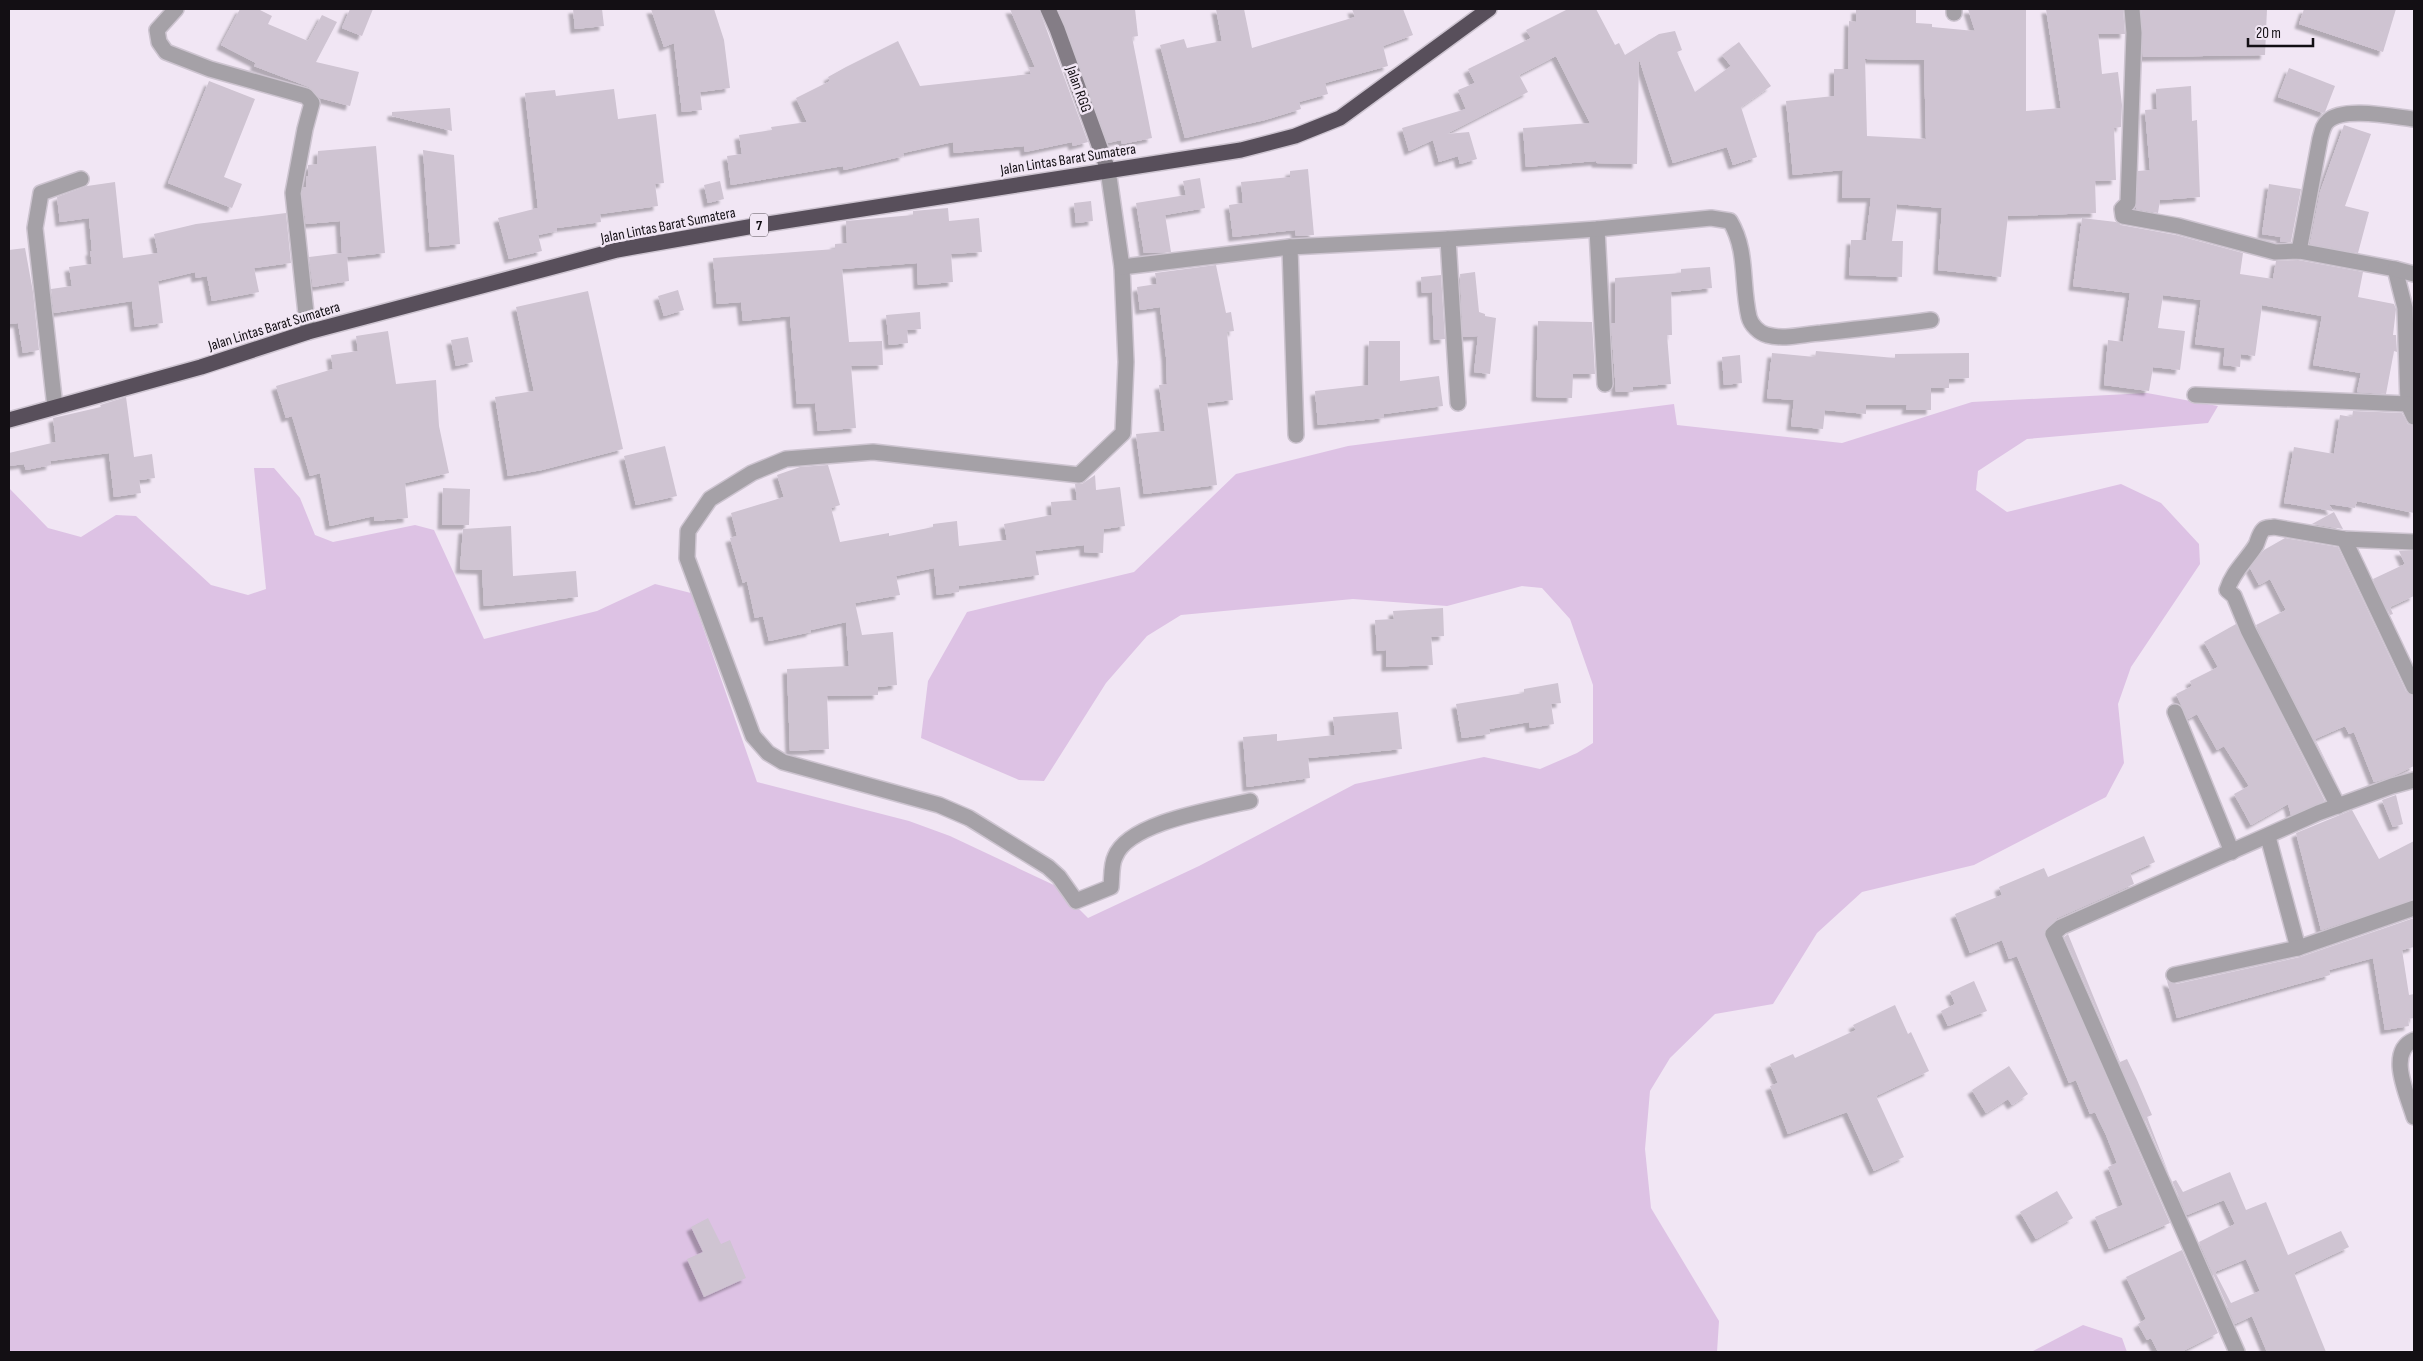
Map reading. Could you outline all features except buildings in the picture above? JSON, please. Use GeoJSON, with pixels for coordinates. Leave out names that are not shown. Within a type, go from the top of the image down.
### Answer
{"type":"FeatureCollection","features":[{"type":"Feature","properties":{"kind":"highway","name":"Jalan Lintas Barat Sumatera"},"geometry":{"type":"LineString","coordinates":[[9,420],[201,366],[308,332],[617,250],[754,226],[1241,150],[1295,136],[1340,118],[1488,9]]}},
{"type":"Feature","properties":{"kind":"street"},"geometry":{"type":"LineString","coordinates":[[176,9],[157,30],[159,42],[166,52],[210,69],[306,96],[312,103],[304,128],[293,193],[308,332]]}},
{"type":"Feature","properties":{"kind":"street","name":"Jalan RGG"},"geometry":{"type":"LineString","coordinates":[[1048,9],[1108,170]]}},
{"type":"Feature","properties":{"kind":"street"},"geometry":{"type":"LineString","coordinates":[[2132,9],[2134,33],[2128,203],[2122,209],[2123,216],[2178,226],[2275,252],[2299,251],[2414,274]]}},
{"type":"Feature","properties":{"kind":"street"},"geometry":{"type":"LineString","coordinates":[[2299,251],[2320,139],[2327,122],[2338,116],[2357,113],[2414,119]]}},
{"type":"Feature","properties":{"kind":"street"},"geometry":{"type":"LineString","coordinates":[[1108,170],[1122,267],[1126,362],[1123,433],[1079,475],[873,452],[786,459],[752,473],[710,499],[688,531],[687,558],[753,736],[768,753],[783,762],[939,805],[969,818],[1048,867],[1059,877],[1076,902],[1111,887],[1114,857],[1123,844],[1134,835],[1157,824],[1250,801]]}},
{"type":"Feature","properties":{"kind":"street"},"geometry":{"type":"LineString","coordinates":[[55,407],[35,228],[41,193],[81,179]]}},
{"type":"Feature","properties":{"kind":"street"},"geometry":{"type":"LineString","coordinates":[[1122,267],[1290,247],[1597,229],[1711,218],[1730,221],[1739,236],[1743,253],[1742,272],[1750,318],[1756,329],[1767,335],[1792,336],[1931,320]]}},
{"type":"Feature","properties":{"kind":"street"},"geometry":{"type":"LineString","coordinates":[[1597,229],[1605,384]]}},
{"type":"Feature","properties":{"kind":"street"},"geometry":{"type":"LineString","coordinates":[[1448,239],[1458,403]]}},
{"type":"Feature","properties":{"kind":"street"},"geometry":{"type":"LineString","coordinates":[[1290,247],[1296,435]]}},
{"type":"Feature","properties":{"kind":"street"},"geometry":{"type":"LineString","coordinates":[[2195,395],[2411,410],[2405,308],[2395,269]]}},
{"type":"Feature","properties":{"kind":"street"},"geometry":{"type":"LineString","coordinates":[[2338,806],[2248,630],[2234,596],[2227,590],[2241,562],[2255,546],[2261,532],[2266,528],[2344,539],[2414,542]]}},
{"type":"Feature","properties":{"kind":"street"},"geometry":{"type":"LineString","coordinates":[[2344,539],[2414,687]]}},
{"type":"Feature","properties":{"kind":"street"},"geometry":{"type":"LineString","coordinates":[[2175,712],[2232,852]]}},
{"type":"Feature","properties":{"kind":"street"},"geometry":{"type":"LineString","coordinates":[[2237,1352],[2054,934],[2061,926],[2338,806],[2414,780]]}},
{"type":"Feature","properties":{"kind":"street"},"geometry":{"type":"LineString","coordinates":[[2268,836],[2298,948]]}},
{"type":"Feature","properties":{"kind":"street"},"geometry":{"type":"LineString","coordinates":[[2174,975],[2298,948],[2414,908]]}},
{"type":"Feature","properties":{"kind":"street"},"geometry":{"type":"LineString","coordinates":[[2414,1040],[2405,1045],[2400,1057],[2414,1117]]}},
{"type":"Feature","properties":{"kind":"shaded area"},"geometry":{"type":"Polygon","coordinates":[[[2147,393],[2218,406],[2208,423],[2027,439],[1978,471],[1976,490],[2007,512],[2121,484],[2161,503],[2199,544],[2200,564],[2131,667],[2118,704],[2124,763],[2106,797],[1974,865],[1862,892],[1817,933],[1773,1004],[1715,1014],[1670,1058],[1650,1091],[1645,1149],[1651,1208],[1719,1321],[1717,1352],[9,1352],[9,488],[48,528],[81,537],[116,515],[136,516],[211,585],[248,595],[266,589],[254,468],[274,468],[300,498],[315,535],[333,542],[415,525],[434,530],[484,639],[597,611],[655,584],[691,593],[757,782],[909,821],[950,836],[1056,886],[1088,918],[1199,866],[1355,784],[1484,757],[1540,769],[1577,753],[1593,743],[1593,685],[1570,619],[1542,588],[1522,586],[1447,606],[1353,599],[1181,615],[1147,636],[1106,683],[1044,781],[1019,780],[921,738],[928,681],[967,612],[1134,572],[1236,474],[1348,446],[1674,404],[1677,425],[1842,443],[1972,402],[2147,393]]]}},
{"type":"Feature","properties":{"kind":"shaded area"},"geometry":{"type":"Polygon","coordinates":[[[2083,1325],[2122,1338],[2127,1352],[2031,1352],[2083,1325]]]}}]}
